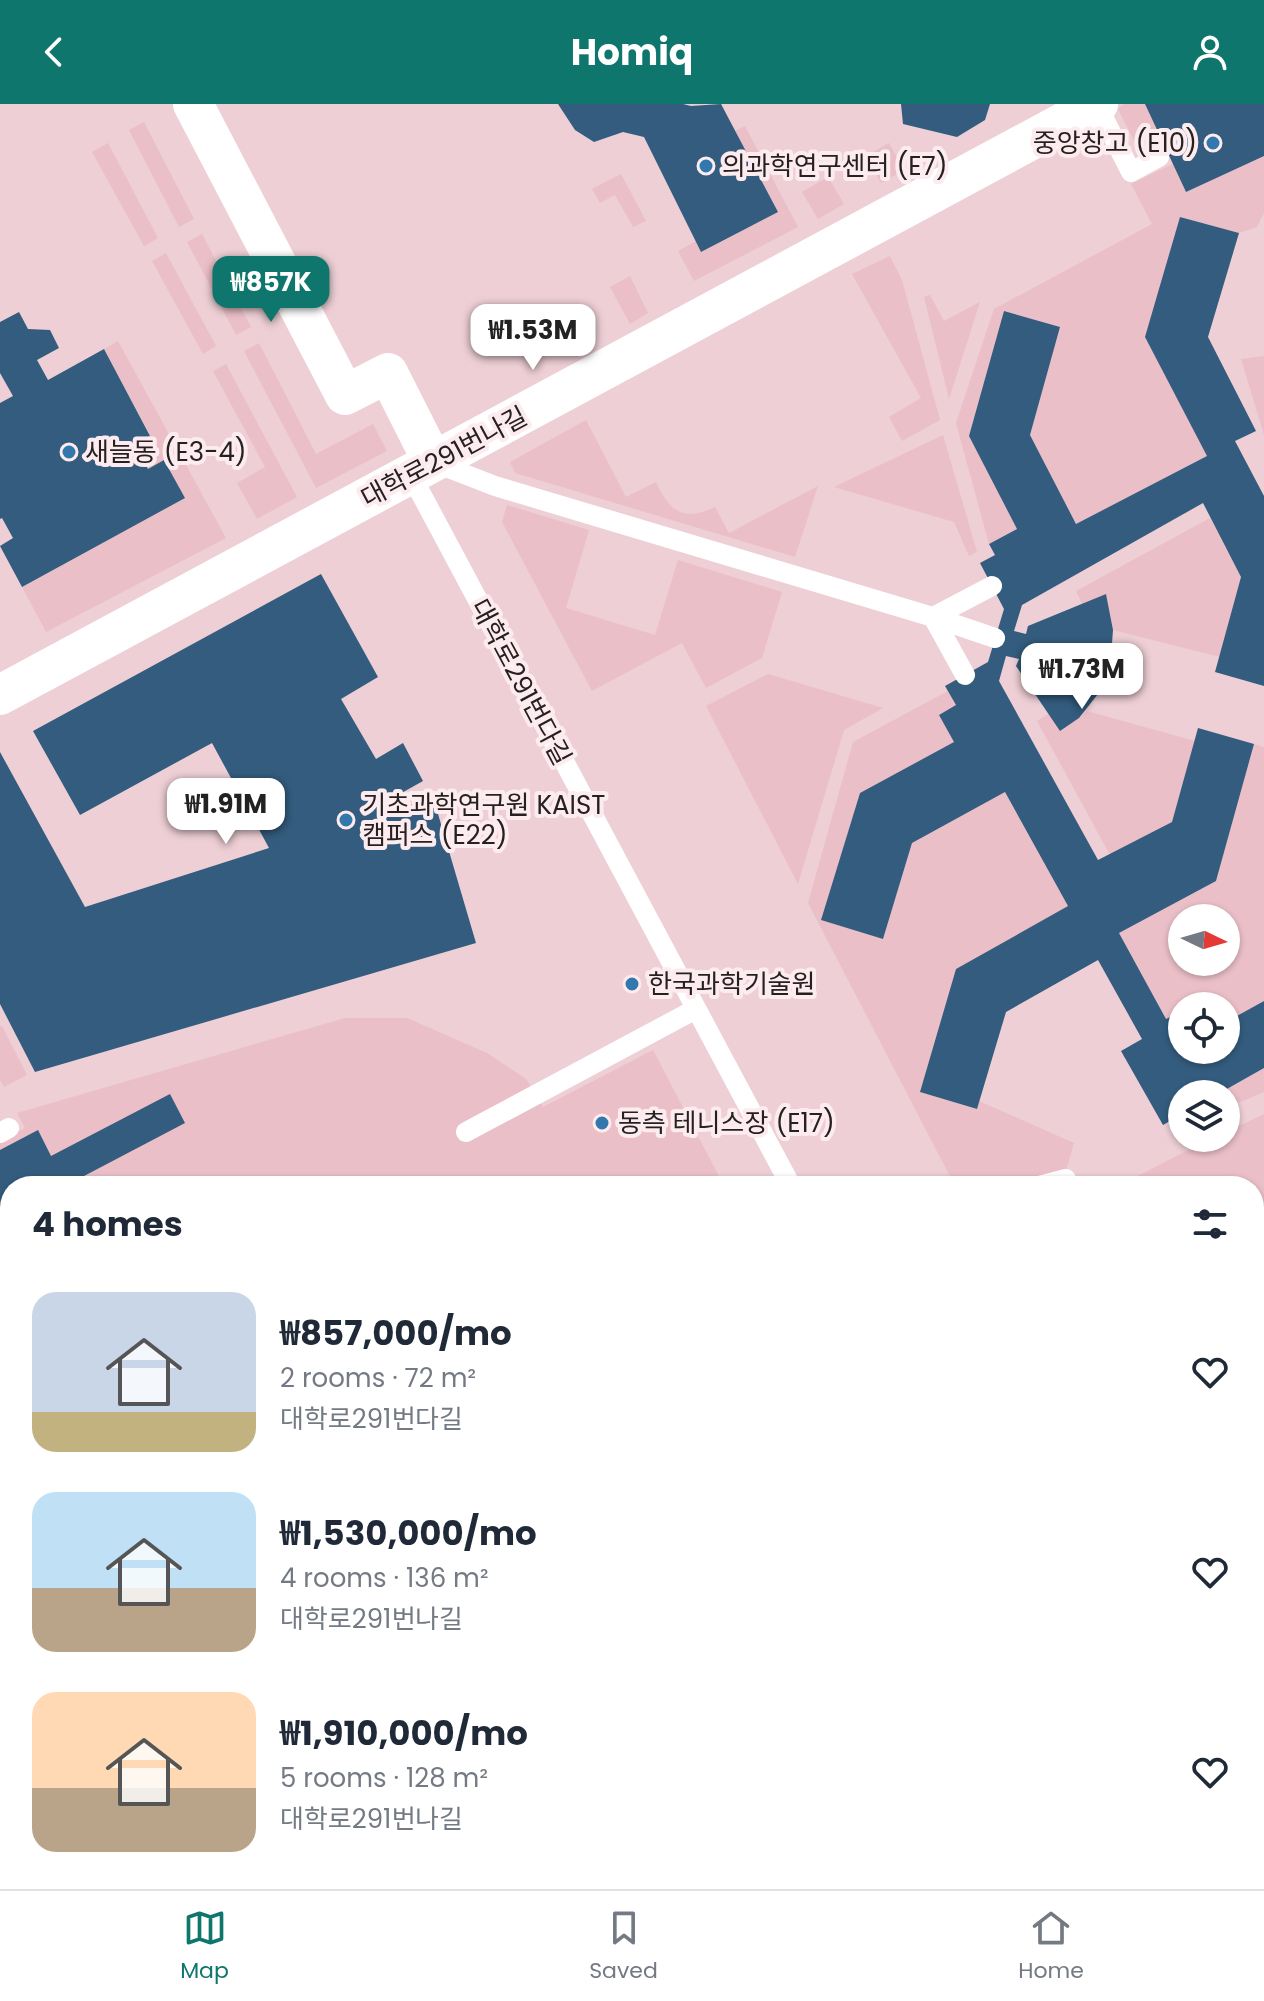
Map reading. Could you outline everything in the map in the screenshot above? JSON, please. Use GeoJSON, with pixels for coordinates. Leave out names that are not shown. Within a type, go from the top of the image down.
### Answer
{"type":"FeatureCollection","features":[{"type":"Feature","properties":{"kind":"street","name":"대학로291번다길"},"geometry":{"type":"LineString","coordinates":[[193,104],[345,395],[388,373],[422,468]]}},
{"type":"Feature","properties":{"kind":"street","name":"대학로291번나길"},"geometry":{"type":"LineString","coordinates":[[0,695],[1097,105]]}},
{"type":"Feature","properties":{"kind":"lane"},"geometry":{"type":"LineString","coordinates":[[1097,105],[1131,172],[1159,157]]}},
{"type":"Feature","properties":{"kind":"lane"},"geometry":{"type":"LineString","coordinates":[[422,468],[495,486],[995,638]]}},
{"type":"Feature","properties":{"kind":"lane","name":"대학로291번다길"},"geometry":{"type":"LineString","coordinates":[[422,468],[696,1009],[786,1176]]}},
{"type":"Feature","properties":{"kind":"lane"},"geometry":{"type":"LineString","coordinates":[[933,617],[992,586]]}},
{"type":"Feature","properties":{"kind":"lane"},"geometry":{"type":"LineString","coordinates":[[933,617],[965,675]]}},
{"type":"Feature","properties":{"kind":"lane"},"geometry":{"type":"LineString","coordinates":[[466,1132],[696,1009]]}},
{"type":"Feature","properties":{"kind":"shaded area","name":"한국과학기술원"},"geometry":{"type":"Polygon","coordinates":[[[0,104],[1264,104],[1264,1176],[0,1176],[0,104]]]}},
{"type":"Feature","properties":{"kind":"shaded area"},"geometry":{"type":"Polygon","coordinates":[[[1124,104],[1145,104],[1158,133],[1135,143],[1118,109],[1124,104]]]}},
{"type":"Feature","properties":{"kind":"shaded area"},"geometry":{"type":"Polygon","coordinates":[[[144,122],[194,219],[179,227],[129,130],[144,122]]]}},
{"type":"Feature","properties":{"kind":"shaded area"},"geometry":{"type":"Polygon","coordinates":[[[745,126],[798,227],[694,281],[678,251],[696,241],[702,252],[777,212],[735,131],[745,126]]]}},
{"type":"Feature","properties":{"kind":"shaded area"},"geometry":{"type":"Polygon","coordinates":[[[108,143],[158,238],[144,246],[92,152],[108,143]]]}},
{"type":"Feature","properties":{"kind":"shaded area"},"geometry":{"type":"Polygon","coordinates":[[[889,143],[904,170],[881,183],[866,156],[889,143]]]}},
{"type":"Feature","properties":{"kind":"shaded area"},"geometry":{"type":"Polygon","coordinates":[[[1264,156],[1264,213],[1257,227],[1239,233],[1180,217],[1146,337],[1207,456],[1076,524],[1030,435],[1060,327],[1005,311],[969,436],[1017,529],[989,544],[956,423],[994,309],[1152,224],[1131,184],[1173,164],[1186,192],[1264,156]]]}},
{"type":"Feature","properties":{"kind":"shaded area"},"geometry":{"type":"Polygon","coordinates":[[[621,174],[646,221],[633,227],[615,195],[600,203],[592,189],[621,174]]]}},
{"type":"Feature","properties":{"kind":"shaded area"},"geometry":{"type":"Polygon","coordinates":[[[828,177],[844,204],[818,219],[802,192],[828,177]]]}},
{"type":"Feature","properties":{"kind":"shaded area"},"geometry":{"type":"Polygon","coordinates":[[[202,234],[251,327],[236,335],[187,242],[202,234]]]}},
{"type":"Feature","properties":{"kind":"shaded area"},"geometry":{"type":"Polygon","coordinates":[[[166,253],[216,346],[203,354],[152,261],[166,253]]]}},
{"type":"Feature","properties":{"kind":"shaded area"},"geometry":{"type":"Polygon","coordinates":[[[890,256],[902,280],[940,420],[902,441],[889,417],[921,398],[852,274],[890,256]]]}},
{"type":"Feature","properties":{"kind":"shaded area"},"geometry":{"type":"Polygon","coordinates":[[[630,276],[648,313],[630,324],[610,287],[630,276]]]}},
{"type":"Feature","properties":{"kind":"shaded area"},"geometry":{"type":"Polygon","coordinates":[[[930,295],[944,321],[980,302],[949,399],[924,297],[930,295]]]}},
{"type":"Feature","properties":{"kind":"shaded area"},"geometry":{"type":"Polygon","coordinates":[[[118,341],[226,538],[46,632],[22,587],[185,498],[164,460],[148,469],[134,444],[150,435],[104,349],[118,341]]]}},
{"type":"Feature","properties":{"kind":"shaded area"},"geometry":{"type":"Polygon","coordinates":[[[259,343],[316,454],[373,424],[387,451],[316,488],[244,351],[259,343]]]}},
{"type":"Feature","properties":{"kind":"shaded area"},"geometry":{"type":"Polygon","coordinates":[[[1264,356],[1264,435],[1241,359],[1264,356]]]}},
{"type":"Feature","properties":{"kind":"shaded area"},"geometry":{"type":"Polygon","coordinates":[[[226,364],[297,497],[257,519],[237,483],[265,467],[213,371],[226,364]]]}},
{"type":"Feature","properties":{"kind":"shaded area"},"geometry":{"type":"Polygon","coordinates":[[[586,420],[626,497],[656,482],[672,507],[686,514],[715,507],[729,533],[818,486],[795,557],[515,473],[510,462],[586,420]]]}},
{"type":"Feature","properties":{"kind":"shaded area"},"geometry":{"type":"Polygon","coordinates":[[[943,435],[977,552],[969,556],[954,522],[834,487],[943,435]]]}},
{"type":"Feature","properties":{"kind":"shaded area"},"geometry":{"type":"Polygon","coordinates":[[[507,505],[589,530],[566,608],[655,635],[678,560],[782,592],[762,658],[706,688],[682,643],[592,691],[502,522],[507,505]]]}},
{"type":"Feature","properties":{"kind":"shaded area"},"geometry":{"type":"Polygon","coordinates":[[[1210,518],[1241,577],[1220,657],[1113,630],[1106,594],[1082,604],[1076,591],[1210,518]]]}},
{"type":"Feature","properties":{"kind":"shaded area"},"geometry":{"type":"Polygon","coordinates":[[[768,674],[883,708],[844,730],[798,884],[706,706],[768,674]]]}},
{"type":"Feature","properties":{"kind":"shaded area"},"geometry":{"type":"Polygon","coordinates":[[[948,691],[956,705],[954,742],[860,793],[821,920],[883,939],[912,843],[1005,792],[1068,906],[956,969],[920,1092],[976,1109],[979,1101],[1074,1143],[1066,1171],[1050,1176],[950,1176],[808,903],[853,742],[948,691]]]}},
{"type":"Feature","properties":{"kind":"shaded area"},"geometry":{"type":"Polygon","coordinates":[[[1087,711],[1195,741],[1172,822],[1110,855],[1037,721],[1048,714],[1079,718],[1087,711]]]}},
{"type":"Feature","properties":{"kind":"shaded area"},"geometry":{"type":"Polygon","coordinates":[[[1254,744],[1264,747],[1264,1001],[1240,1014],[1240,992],[1168,992],[1166,1019],[1119,933],[1168,907],[1168,976],[1240,976],[1240,904],[1173,904],[1216,881],[1254,744]]]}},
{"type":"Feature","properties":{"kind":"shaded area"},"geometry":{"type":"Polygon","coordinates":[[[345,1018],[407,1018],[487,1053],[526,1079],[543,1107],[653,1050],[719,1176],[0,1176],[0,1141],[25,1128],[17,1113],[345,1018]]]}},
{"type":"Feature","properties":{"kind":"shaded area"},"geometry":{"type":"Polygon","coordinates":[[[2,1026],[27,1075],[4,1087],[0,1080],[2,1026]]]}},
{"type":"Feature","properties":{"kind":"shaded area"},"geometry":{"type":"Polygon","coordinates":[[[1264,1068],[1264,1092],[1240,1102],[1240,1082],[1264,1068]]]}},
{"type":"Feature","properties":{"kind":"shaded area"},"geometry":{"type":"Polygon","coordinates":[[[1264,1114],[1264,1176],[1138,1176],[1185,1152],[1240,1152],[1240,1125],[1264,1114]]]}},
{"type":"Feature","properties":{"kind":"building","name":"의과학연구센터 (E7)"},"geometry":{"type":"Polygon","coordinates":[[[558,104],[721,104],[778,212],[701,252],[644,137],[623,132],[594,142],[575,130],[558,104]]]}},
{"type":"Feature","properties":{"kind":"building"},"geometry":{"type":"Polygon","coordinates":[[[901,104],[990,104],[985,120],[957,137],[903,124],[901,104]]]}},
{"type":"Feature","properties":{"kind":"building","name":"중앙창고 (E10)"},"geometry":{"type":"Polygon","coordinates":[[[1145,104],[1264,104],[1264,156],[1186,192],[1145,104]]]}},
{"type":"Feature","properties":{"kind":"building"},"geometry":{"type":"Polygon","coordinates":[[[1180,217],[1239,233],[1208,337],[1256,431],[1235,441],[1264,496],[1264,686],[1215,672],[1241,577],[1203,503],[1022,605],[1014,631],[1026,634],[1028,626],[1106,594],[1113,630],[1110,670],[1098,694],[1079,718],[1060,731],[1016,666],[1019,659],[1006,656],[999,681],[1098,860],[1172,822],[1198,728],[1254,744],[1216,881],[1168,904],[1119,933],[1168,1018],[1168,1064],[1240,1064],[1240,1014],[1264,1001],[1264,1068],[1240,1082],[1168,1080],[1168,1122],[1163,1125],[1121,1051],[1142,1039],[1098,960],[1006,1012],[977,1109],[920,1092],[956,969],[1068,906],[1005,792],[912,843],[883,939],[821,920],[860,793],[954,742],[939,715],[956,705],[945,686],[988,662],[1004,609],[980,563],[995,555],[989,544],[1017,529],[969,436],[1004,311],[1060,327],[1030,435],[1076,524],[1207,456],[1145,337],[1180,217]]]}},
{"type":"Feature","properties":{"kind":"building","name":"새늘동 (E3-4)"},"geometry":{"type":"Polygon","coordinates":[[[19,312],[28,329],[50,330],[59,348],[37,360],[48,380],[104,349],[150,436],[134,444],[148,469],[164,460],[185,498],[22,587],[0,546],[13,538],[0,519],[0,403],[13,396],[0,373],[0,322],[19,312]]]}},
{"type":"Feature","properties":{"kind":"building","name":"기초과학연구원 KAIST 캠퍼스 (E22)"},"geometry":{"type":"Polygon","coordinates":[[[321,574],[378,677],[341,699],[376,759],[403,743],[423,781],[389,800],[395,809],[433,797],[476,943],[35,1072],[0,1004],[0,752],[85,907],[269,848],[212,743],[80,815],[33,731],[321,574]]]}},
{"type":"Feature","properties":{"kind":"building"},"geometry":{"type":"Polygon","coordinates":[[[170,1094],[185,1123],[84,1176],[0,1176],[0,1150],[38,1130],[51,1156],[170,1094]]]}},
{"type":"Feature","properties":{"kind":"place","name":"중앙창고 (E10)"},"geometry":{"type":"Point","coordinates":[1213,143]}},
{"type":"Feature","properties":{"kind":"place","name":"의과학연구센터 (E7)"},"geometry":{"type":"Point","coordinates":[706,166]}},
{"type":"Feature","properties":{"kind":"place","name":"새늘동 (E3-4)"},"geometry":{"type":"Point","coordinates":[69,452]}},
{"type":"Feature","properties":{"kind":"place","name":"기초과학연구원 KAIST 캠퍼스 (E22)"},"geometry":{"type":"Point","coordinates":[346,820]}},
{"type":"Feature","properties":{"kind":"place","name":"한국과학기술원"},"geometry":{"type":"Point","coordinates":[632,984]}},
{"type":"Feature","properties":{"kind":"place","name":"동측 테니스장 (E17)"},"geometry":{"type":"Point","coordinates":[602,1123]}}]}
